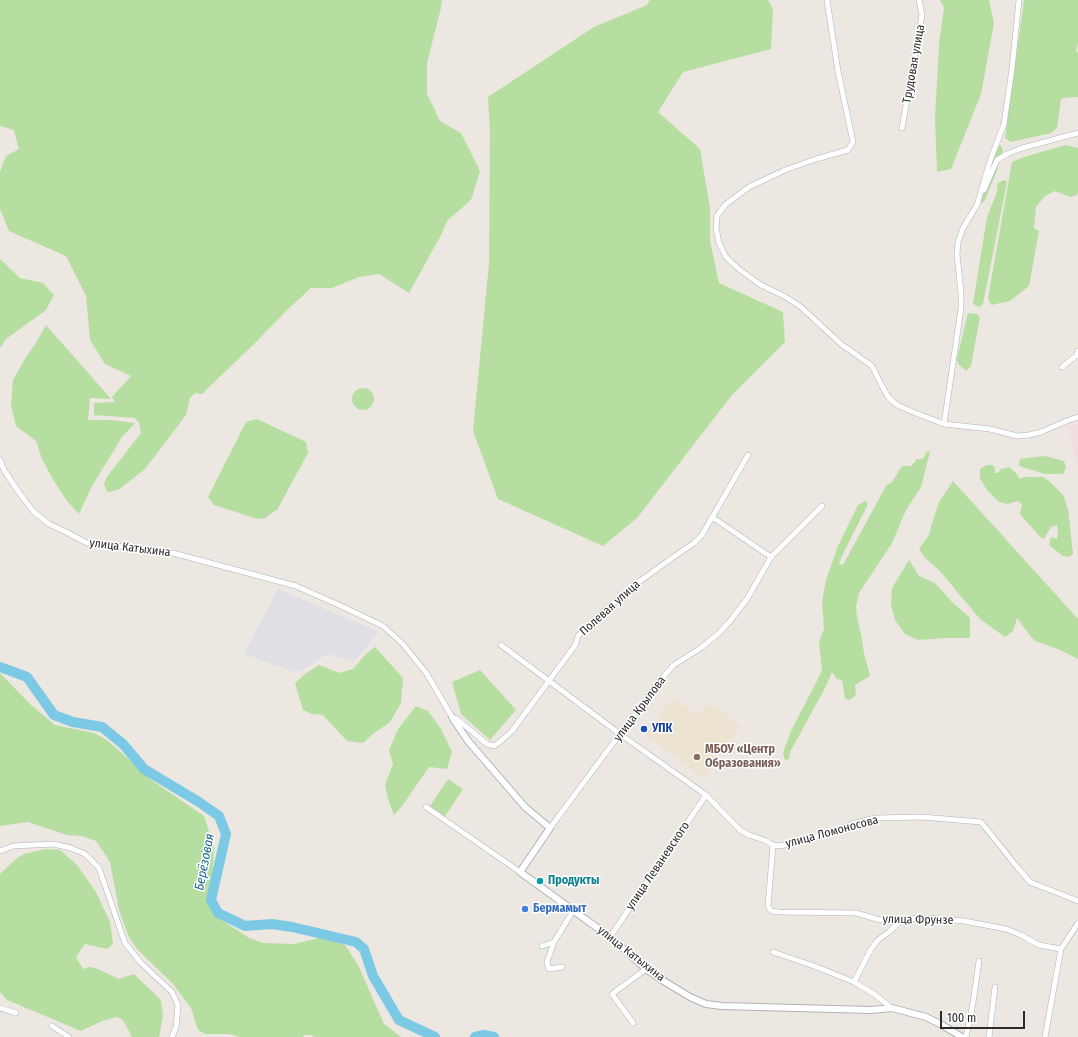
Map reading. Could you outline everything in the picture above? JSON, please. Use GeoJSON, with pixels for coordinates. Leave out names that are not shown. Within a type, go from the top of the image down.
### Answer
{"type":"FeatureCollection","features":[{"type":"Feature","properties":{"kind":"street"},"geometry":{"type":"LineString","coordinates":[[828,0],[838,71],[853,142],[848,150],[785,170],[749,187],[725,204],[717,216],[716,228],[719,243],[726,257],[740,270],[761,285],[784,296],[801,307],[841,344],[872,366],[889,398],[897,405],[944,424],[990,429],[1017,436],[1041,432],[1069,420],[1078,418]]}},
{"type":"Feature","properties":{"kind":"street","name":"Трудовая улица"},"geometry":{"type":"LineString","coordinates":[[902,128],[922,15],[919,0]]}},
{"type":"Feature","properties":{"kind":"street"},"geometry":{"type":"LineString","coordinates":[[977,205],[990,161],[1004,124],[1012,69],[1019,0]]}},
{"type":"Feature","properties":{"kind":"street"},"geometry":{"type":"LineString","coordinates":[[944,424],[961,309],[958,242],[963,228],[977,205],[998,160],[1007,154],[1022,148],[1078,132]]}},
{"type":"Feature","properties":{"kind":"street"},"geometry":{"type":"LineString","coordinates":[[1062,367],[1076,355],[1078,351]]}},
{"type":"Feature","properties":{"kind":"street","name":"Полевая улица"},"geometry":{"type":"LineString","coordinates":[[452,717],[457,719],[487,744],[494,746],[502,740],[512,731],[576,644],[578,636],[606,609],[640,581],[694,543],[702,535],[748,455]]}},
{"type":"Feature","properties":{"kind":"street","name":"улица Катыхина"},"geometry":{"type":"LineString","coordinates":[[0,460],[4,470],[34,512],[49,524],[87,543],[177,554],[296,586],[383,626],[402,643],[427,674],[452,717]]}},
{"type":"Feature","properties":{"kind":"street","name":"улица Крылова"},"geometry":{"type":"LineString","coordinates":[[520,872],[550,828],[660,680],[674,665],[702,647],[718,634],[747,599],[771,557],[822,506]]}},
{"type":"Feature","properties":{"kind":"street"},"geometry":{"type":"LineString","coordinates":[[712,517],[771,557]]}},
{"type":"Feature","properties":{"kind":"street","name":"улица Ломоносова"},"geometry":{"type":"LineString","coordinates":[[501,645],[620,734],[706,795],[740,830],[749,835],[778,846],[793,844],[852,824],[875,818],[922,817],[981,822],[1030,882],[1078,901]]}},
{"type":"Feature","properties":{"kind":"street"},"geometry":{"type":"LineString","coordinates":[[452,717],[468,741],[525,807],[550,828]]}},
{"type":"Feature","properties":{"kind":"street","name":"улица Леваневского"},"geometry":{"type":"LineString","coordinates":[[610,937],[706,795]]}},
{"type":"Feature","properties":{"kind":"street","name":"улица Катыхина"},"geometry":{"type":"LineString","coordinates":[[426,807],[610,937],[646,969],[690,997],[706,1004],[722,1006],[871,1010],[892,1008],[926,1017],[962,1037]]}},
{"type":"Feature","properties":{"kind":"street"},"geometry":{"type":"LineString","coordinates":[[0,851],[13,846],[53,844],[71,848],[85,854],[99,868],[125,943],[141,963],[172,992],[178,1006],[176,1027],[172,1037]]}},
{"type":"Feature","properties":{"kind":"street","name":"улица Фрунзе"},"geometry":{"type":"LineString","coordinates":[[772,845],[768,906],[771,911],[856,913],[880,920],[929,918],[964,921],[1006,929],[1039,945],[1061,949]]}},
{"type":"Feature","properties":{"kind":"street"},"geometry":{"type":"LineString","coordinates":[[562,967],[549,969],[546,962],[554,942],[573,911]]}},
{"type":"Feature","properties":{"kind":"street"},"geometry":{"type":"LineString","coordinates":[[854,982],[871,949],[878,940],[890,932],[901,920]]}},
{"type":"Feature","properties":{"kind":"street"},"geometry":{"type":"LineString","coordinates":[[1045,1037],[1061,949],[1078,922]]}},
{"type":"Feature","properties":{"kind":"street"},"geometry":{"type":"LineString","coordinates":[[542,946],[554,942]]}},
{"type":"Feature","properties":{"kind":"street","name":"улица Катыхина"},"geometry":{"type":"LineString","coordinates":[[773,952],[854,982],[874,994],[892,1008]]}},
{"type":"Feature","properties":{"kind":"street"},"geometry":{"type":"LineString","coordinates":[[966,1037],[979,961]]}},
{"type":"Feature","properties":{"kind":"street"},"geometry":{"type":"LineString","coordinates":[[632,1023],[612,994],[646,969]]}},
{"type":"Feature","properties":{"kind":"street"},"geometry":{"type":"LineString","coordinates":[[989,1037],[994,987]]}},
{"type":"Feature","properties":{"kind":"street"},"geometry":{"type":"LineString","coordinates":[[0,1008],[16,1013]]}},
{"type":"Feature","properties":{"kind":"street"},"geometry":{"type":"LineString","coordinates":[[52,1026],[69,1037]]}},
{"type":"Feature","properties":{"kind":"shaded area"},"geometry":{"type":"Polygon","coordinates":[[[1078,423],[1078,466],[1067,426],[1078,423]]]}},
{"type":"Feature","properties":{"kind":"shaded area"},"geometry":{"type":"Polygon","coordinates":[[[278,589],[379,632],[355,661],[327,654],[305,669],[294,672],[244,654],[278,589]]]}},
{"type":"Feature","properties":{"kind":"shaded area","name":"МБОУ «Центр Образования»"},"geometry":{"type":"Polygon","coordinates":[[[672,698],[697,714],[711,704],[741,726],[703,778],[646,735],[672,698]]]}},
{"type":"Feature","properties":{"kind":"green space"},"geometry":{"type":"Polygon","coordinates":[[[0,0],[442,0],[427,63],[427,94],[440,121],[461,133],[480,171],[471,200],[447,221],[441,235],[409,293],[379,274],[359,277],[332,288],[311,288],[202,394],[195,393],[190,398],[186,415],[145,469],[118,490],[107,492],[104,484],[106,478],[141,433],[139,423],[135,418],[94,415],[94,403],[115,402],[112,397],[131,376],[105,364],[90,340],[86,296],[66,256],[9,231],[0,209],[0,172],[6,156],[19,149],[14,130],[0,126],[0,0]]]}},
{"type":"Feature","properties":{"kind":"green space"},"geometry":{"type":"Polygon","coordinates":[[[650,0],[768,0],[773,9],[771,49],[683,72],[658,112],[700,149],[710,208],[710,241],[719,283],[783,312],[785,342],[732,395],[637,518],[603,546],[498,499],[473,431],[489,263],[490,131],[488,97],[594,27],[647,5],[650,0]]]}},
{"type":"Feature","properties":{"kind":"green space"},"geometry":{"type":"Polygon","coordinates":[[[940,0],[989,0],[994,23],[981,94],[951,169],[937,172],[935,118],[939,44],[944,8],[940,0]]]}},
{"type":"Feature","properties":{"kind":"green space"},"geometry":{"type":"Polygon","coordinates":[[[1024,0],[1078,0],[1078,42],[1076,52],[1078,52],[1078,97],[1061,99],[1057,128],[1051,133],[1011,142],[1005,138],[1024,0]]]}},
{"type":"Feature","properties":{"kind":"green space"},"geometry":{"type":"Polygon","coordinates":[[[1000,145],[1003,150],[998,168],[985,200],[982,203],[979,200],[997,149],[1000,145]]]}},
{"type":"Feature","properties":{"kind":"green space"},"geometry":{"type":"Polygon","coordinates":[[[1065,145],[1078,148],[1077,195],[1070,197],[1055,191],[1045,196],[1036,207],[1034,228],[1039,231],[1029,286],[1010,301],[991,305],[988,298],[1012,162],[1065,145]]]}},
{"type":"Feature","properties":{"kind":"green space"},"geometry":{"type":"Polygon","coordinates":[[[1004,180],[1007,182],[983,304],[979,307],[973,304],[987,217],[997,192],[998,183],[1004,180]]]}},
{"type":"Feature","properties":{"kind":"green space"},"geometry":{"type":"Polygon","coordinates":[[[0,259],[20,278],[43,283],[54,295],[46,310],[6,339],[0,348],[0,259]]]}},
{"type":"Feature","properties":{"kind":"green space"},"geometry":{"type":"Polygon","coordinates":[[[968,313],[977,314],[980,317],[971,366],[966,371],[958,364],[957,359],[968,313]]]}},
{"type":"Feature","properties":{"kind":"green space"},"geometry":{"type":"Polygon","coordinates":[[[46,325],[111,399],[90,398],[88,420],[111,420],[135,423],[122,437],[92,486],[79,514],[67,501],[54,481],[42,459],[36,441],[16,426],[11,405],[13,380],[46,325]]]}},
{"type":"Feature","properties":{"kind":"green space"},"geometry":{"type":"Polygon","coordinates":[[[363,388],[371,391],[374,399],[371,407],[363,410],[355,407],[352,399],[355,391],[363,388]]]}},
{"type":"Feature","properties":{"kind":"green space"},"geometry":{"type":"Polygon","coordinates":[[[257,419],[306,442],[308,453],[277,510],[265,518],[258,519],[214,505],[208,497],[246,422],[257,419]]]}},
{"type":"Feature","properties":{"kind":"green space"},"geometry":{"type":"Polygon","coordinates":[[[927,451],[930,452],[921,487],[906,510],[892,543],[859,593],[856,607],[857,617],[870,676],[855,685],[856,695],[850,700],[845,699],[842,680],[837,679],[832,672],[825,688],[790,752],[789,759],[785,760],[783,753],[791,731],[822,671],[819,642],[824,629],[822,602],[826,580],[838,546],[858,505],[865,501],[867,502],[867,506],[841,558],[839,564],[843,565],[886,486],[892,482],[902,466],[911,466],[917,459],[923,459],[927,451]]]}},
{"type":"Feature","properties":{"kind":"green space"},"geometry":{"type":"Polygon","coordinates":[[[1045,456],[1064,461],[1066,467],[1063,474],[1045,474],[1019,466],[1020,459],[1045,456]]]}},
{"type":"Feature","properties":{"kind":"green space"},"geometry":{"type":"Polygon","coordinates":[[[987,465],[993,465],[995,468],[995,473],[998,473],[1001,469],[1009,467],[1020,479],[1024,477],[1043,477],[1063,495],[1068,509],[1073,554],[1069,557],[1063,556],[1049,545],[1051,537],[1057,539],[1057,525],[1051,527],[1044,539],[1040,537],[1020,514],[1022,505],[1018,501],[1007,504],[999,502],[987,490],[980,478],[980,469],[987,465]]]}},
{"type":"Feature","properties":{"kind":"green space"},"geometry":{"type":"Polygon","coordinates":[[[953,481],[1078,619],[1078,659],[1060,650],[1035,641],[1017,618],[1013,631],[1005,637],[980,619],[939,570],[925,558],[919,549],[929,535],[939,502],[953,481]]]}},
{"type":"Feature","properties":{"kind":"green space"},"geometry":{"type":"Polygon","coordinates":[[[909,560],[919,576],[935,583],[952,602],[970,618],[970,638],[918,640],[905,634],[895,620],[891,605],[892,588],[909,560]]]}},
{"type":"Feature","properties":{"kind":"green space"},"geometry":{"type":"Polygon","coordinates":[[[375,647],[403,678],[401,703],[390,722],[363,743],[347,741],[323,715],[312,714],[303,710],[295,683],[319,665],[339,673],[353,669],[366,654],[375,647]]]}},
{"type":"Feature","properties":{"kind":"green space"},"geometry":{"type":"Polygon","coordinates":[[[480,670],[516,710],[490,740],[461,714],[452,682],[480,670]]]}},
{"type":"Feature","properties":{"kind":"green space"},"geometry":{"type":"Polygon","coordinates":[[[0,673],[30,704],[55,725],[94,733],[107,740],[153,781],[204,816],[214,846],[213,869],[208,897],[212,911],[217,917],[249,938],[263,943],[294,944],[323,937],[345,945],[358,965],[384,1024],[401,1037],[315,1037],[311,1035],[304,1035],[303,1037],[240,1037],[229,1034],[205,1034],[198,1030],[191,1008],[172,983],[137,949],[128,935],[119,910],[110,862],[96,841],[82,836],[67,835],[28,822],[0,826],[0,673]]]}},
{"type":"Feature","properties":{"kind":"green space"},"geometry":{"type":"Polygon","coordinates":[[[416,706],[428,711],[441,729],[452,752],[447,769],[429,767],[394,815],[385,785],[393,764],[389,750],[398,729],[416,706]]]}},
{"type":"Feature","properties":{"kind":"green space"},"geometry":{"type":"Polygon","coordinates":[[[448,779],[463,789],[445,816],[430,806],[448,779]]]}},
{"type":"Feature","properties":{"kind":"green space"},"geometry":{"type":"Polygon","coordinates":[[[46,849],[60,850],[77,865],[96,892],[110,922],[113,944],[107,949],[85,944],[76,957],[83,969],[90,967],[98,969],[119,979],[134,974],[161,1000],[163,1016],[159,1037],[132,1037],[123,1020],[117,1017],[102,1021],[81,1031],[7,1000],[0,992],[0,874],[17,858],[24,854],[46,849]]]}},
{"type":"Feature","properties":{"kind":"waterway","name":"Берёзовая"},"geometry":{"type":"LineString","coordinates":[[0,667],[27,677],[54,715],[73,722],[102,727],[123,744],[144,769],[199,802],[219,816],[226,834],[211,900],[218,913],[245,926],[272,924],[292,927],[356,942],[364,949],[373,976],[399,1020],[435,1037]]}},
{"type":"Feature","properties":{"kind":"waterway","name":"Берёзовая"},"geometry":{"type":"LineString","coordinates":[[475,1037],[484,1035],[494,1037]]}},
{"type":"Feature","properties":{"kind":"place","name":"УПК"},"geometry":{"type":"Point","coordinates":[644,729]}},
{"type":"Feature","properties":{"kind":"place","name":"МБОУ «Центр Образования»"},"geometry":{"type":"Point","coordinates":[697,757]}},
{"type":"Feature","properties":{"kind":"place","name":"Продукты"},"geometry":{"type":"Point","coordinates":[540,881]}},
{"type":"Feature","properties":{"kind":"place","name":"Бермамыт"},"geometry":{"type":"Point","coordinates":[525,909]}}]}
